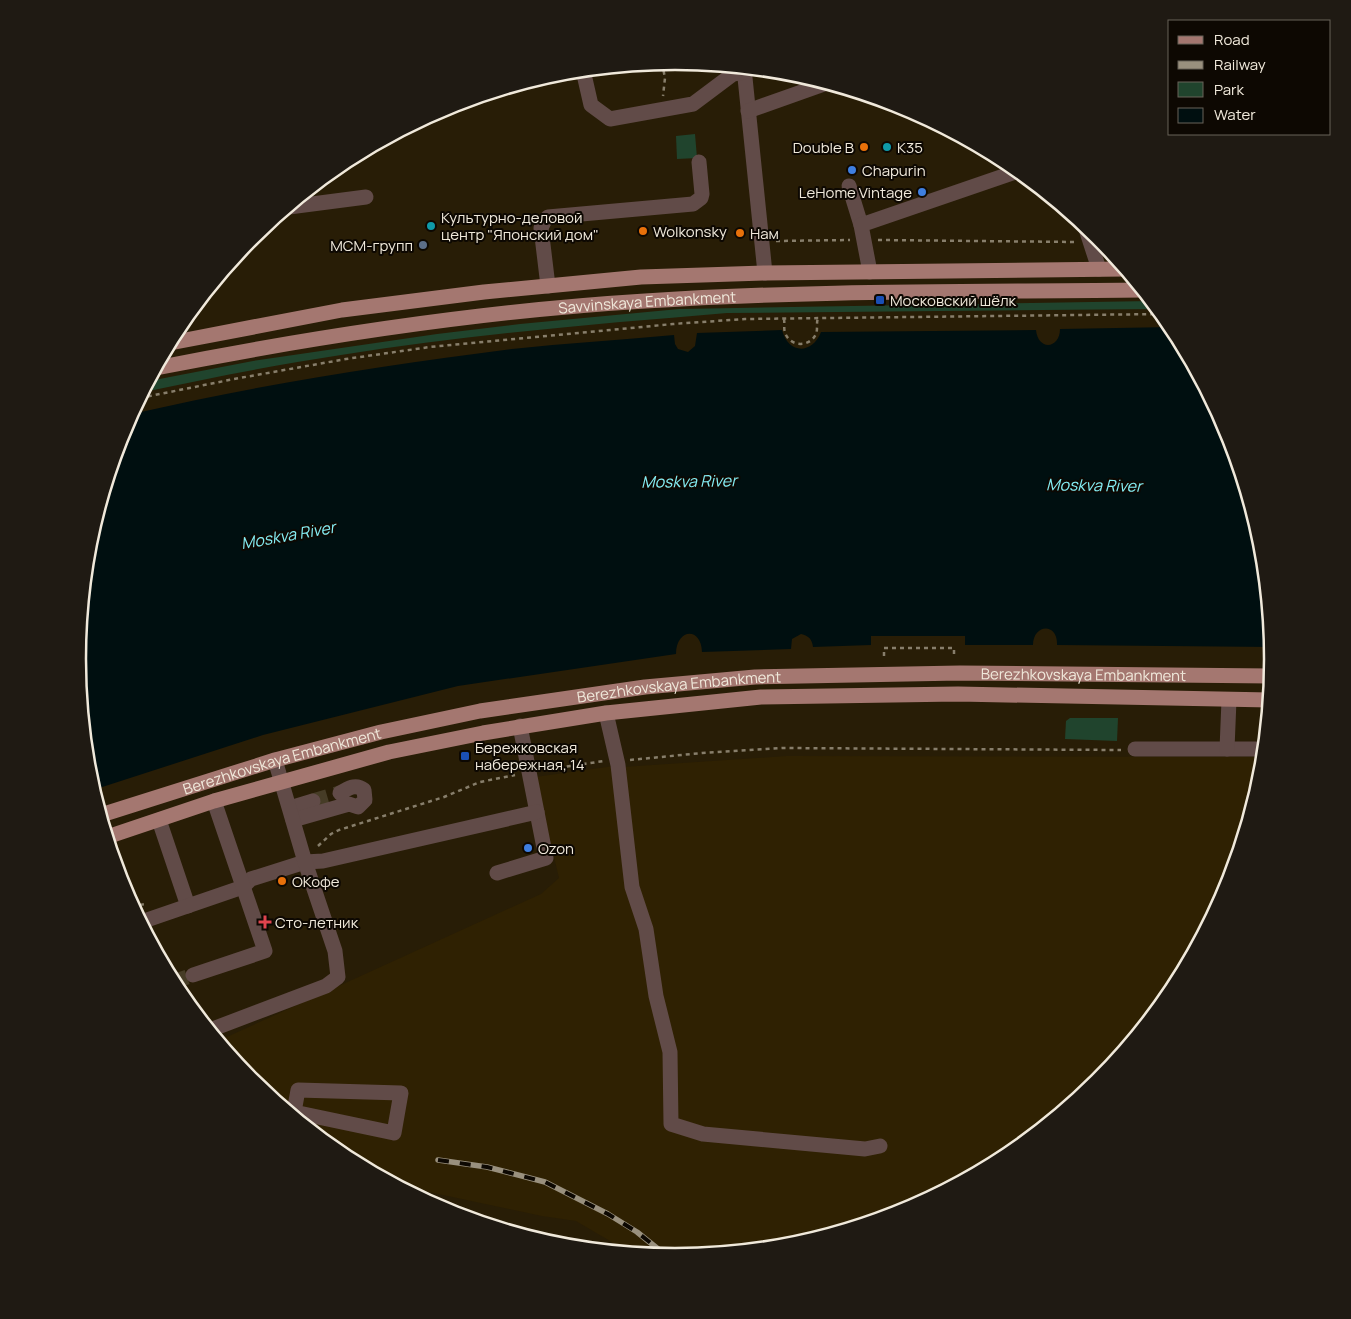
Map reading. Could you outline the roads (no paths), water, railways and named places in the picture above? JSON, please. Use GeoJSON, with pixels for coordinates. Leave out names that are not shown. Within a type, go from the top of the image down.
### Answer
{"type":"FeatureCollection","features":[{"type":"Feature","properties":{"kind":"main road","name":"Savvinskaya Embankment"},"geometry":{"type":"LineString","coordinates":[[179,341],[342,310],[474,293],[642,277],[765,273],[1117,269]]}},
{"type":"Feature","properties":{"kind":"main road","name":"Savvinskaya Embankment"},"geometry":{"type":"LineString","coordinates":[[164,367],[347,334],[492,314],[592,305],[768,294],[1134,290]]}},
{"type":"Feature","properties":{"kind":"main road","name":"Berezhkovskaya Embankment"},"geometry":{"type":"LineString","coordinates":[[106,813],[275,760],[381,732],[480,711],[645,687],[755,677],[960,673],[1265,676]]}},
{"type":"Feature","properties":{"kind":"main road","name":"Berezhkovskaya Embankment"},"geometry":{"type":"LineString","coordinates":[[113,835],[282,780],[388,752],[520,726],[606,713],[761,697],[958,694],[1264,700]]}},
{"type":"Feature","properties":{"kind":"street"},"geometry":{"type":"LineString","coordinates":[[585,77],[591,105],[610,119],[693,104],[735,73]]}},
{"type":"Feature","properties":{"kind":"street"},"geometry":{"type":"LineString","coordinates":[[744,74],[765,273]]}},
{"type":"Feature","properties":{"kind":"street"},"geometry":{"type":"LineString","coordinates":[[748,111],[816,87]]}},
{"type":"Feature","properties":{"kind":"street"},"geometry":{"type":"LineString","coordinates":[[548,286],[541,228],[544,220],[548,217],[693,204],[702,194],[700,162]]}},
{"type":"Feature","properties":{"kind":"street"},"geometry":{"type":"LineString","coordinates":[[862,232],[1009,174]]}},
{"type":"Feature","properties":{"kind":"street"},"geometry":{"type":"LineString","coordinates":[[849,186],[862,232],[870,272]]}},
{"type":"Feature","properties":{"kind":"street"},"geometry":{"type":"LineString","coordinates":[[300,206],[366,197]]}},
{"type":"Feature","properties":{"kind":"street"},"geometry":{"type":"LineString","coordinates":[[1090,241],[1099,269]]}},
{"type":"Feature","properties":{"kind":"street"},"geometry":{"type":"LineString","coordinates":[[1227,749],[1229,700]]}},
{"type":"Feature","properties":{"kind":"street"},"geometry":{"type":"LineString","coordinates":[[606,713],[617,761],[632,887],[646,929],[656,996],[670,1052],[671,1124],[703,1134],[865,1149],[880,1146]]}},
{"type":"Feature","properties":{"kind":"street"},"geometry":{"type":"LineString","coordinates":[[497,873],[546,858],[520,726]]}},
{"type":"Feature","properties":{"kind":"street"},"geometry":{"type":"LineString","coordinates":[[1135,749],[1258,749]]}},
{"type":"Feature","properties":{"kind":"street"},"geometry":{"type":"LineString","coordinates":[[216,1028],[326,986],[338,976],[335,951],[304,862],[275,760]]}},
{"type":"Feature","properties":{"kind":"street"},"geometry":{"type":"LineString","coordinates":[[291,814],[348,804],[358,807],[366,800],[364,790],[358,786],[351,787],[340,793]]}},
{"type":"Feature","properties":{"kind":"street"},"geometry":{"type":"LineString","coordinates":[[194,975],[265,951],[214,801]]}},
{"type":"Feature","properties":{"kind":"street"},"geometry":{"type":"LineString","coordinates":[[291,814],[313,801]]}},
{"type":"Feature","properties":{"kind":"street"},"geometry":{"type":"LineString","coordinates":[[147,920],[244,887],[251,880],[304,862],[323,861],[537,812]]}},
{"type":"Feature","properties":{"kind":"street"},"geometry":{"type":"LineString","coordinates":[[159,820],[188,906]]}},
{"type":"Feature","properties":{"kind":"street"},"geometry":{"type":"LineString","coordinates":[[294,1109],[298,1090],[401,1094],[394,1133],[302,1115]]}},
{"type":"Feature","properties":{"kind":"water","name":"Moskva River"},"geometry":{"type":"Polygon","coordinates":[[[1162,327],[1166,332],[1204,399],[1234,470],[1254,544],[1264,621],[1265,647],[1057,645],[1054,632],[1045,628],[1037,633],[1033,645],[965,645],[965,636],[871,636],[871,645],[813,647],[810,638],[801,634],[792,639],[791,649],[702,652],[698,638],[689,634],[680,639],[676,654],[458,686],[263,735],[100,788],[91,736],[87,698],[87,621],[91,583],[97,544],[106,507],[117,470],[141,412],[226,394],[369,369],[512,349],[573,343],[674,335],[675,344],[678,349],[688,352],[695,346],[697,333],[782,330],[789,344],[800,349],[812,345],[821,332],[1036,330],[1041,342],[1049,345],[1057,341],[1060,329],[1162,327]]]}},
{"type":"Feature","properties":{"kind":"tunnel"},"geometry":{"type":"LineString","coordinates":[[313,801],[340,793]]}},
{"type":"Feature","properties":{"kind":"tunnel"},"geometry":{"type":"LineString","coordinates":[[180,979],[193,975]]}},
{"type":"Feature","properties":{"kind":"railway"},"geometry":{"type":"LineString","coordinates":[[438,1160],[487,1167],[545,1182],[608,1214],[637,1232],[657,1249]]}},
{"type":"Feature","properties":{"kind":"place","name":"Double B"},"geometry":{"type":"Point","coordinates":[864,147]}},
{"type":"Feature","properties":{"kind":"place","name":"K35"},"geometry":{"type":"Point","coordinates":[887,147]}},
{"type":"Feature","properties":{"kind":"place","name":"Chapurin"},"geometry":{"type":"Point","coordinates":[852,170]}},
{"type":"Feature","properties":{"kind":"place","name":"LeHome Vintage"},"geometry":{"type":"Point","coordinates":[922,192]}},
{"type":"Feature","properties":{"kind":"place","name":"Культурно-деловой центр \"Японский дом\""},"geometry":{"type":"Point","coordinates":[431,226]}},
{"type":"Feature","properties":{"kind":"place","name":"Wolkonsky"},"geometry":{"type":"Point","coordinates":[643,231]}},
{"type":"Feature","properties":{"kind":"place","name":"Нам"},"geometry":{"type":"Point","coordinates":[740,233]}},
{"type":"Feature","properties":{"kind":"place","name":"МСМ-групп"},"geometry":{"type":"Point","coordinates":[423,245]}},
{"type":"Feature","properties":{"kind":"place","name":"Московский шёлк"},"geometry":{"type":"Point","coordinates":[880,300]}},
{"type":"Feature","properties":{"kind":"place","name":"Бережковская набережная, 14"},"geometry":{"type":"Point","coordinates":[465,756]}},
{"type":"Feature","properties":{"kind":"place","name":"Ozon"},"geometry":{"type":"Point","coordinates":[528,848]}},
{"type":"Feature","properties":{"kind":"place","name":"ОКофе"},"geometry":{"type":"Point","coordinates":[282,881]}},
{"type":"Feature","properties":{"kind":"place","name":"Сто-летник"},"geometry":{"type":"Point","coordinates":[265,922]}}]}
